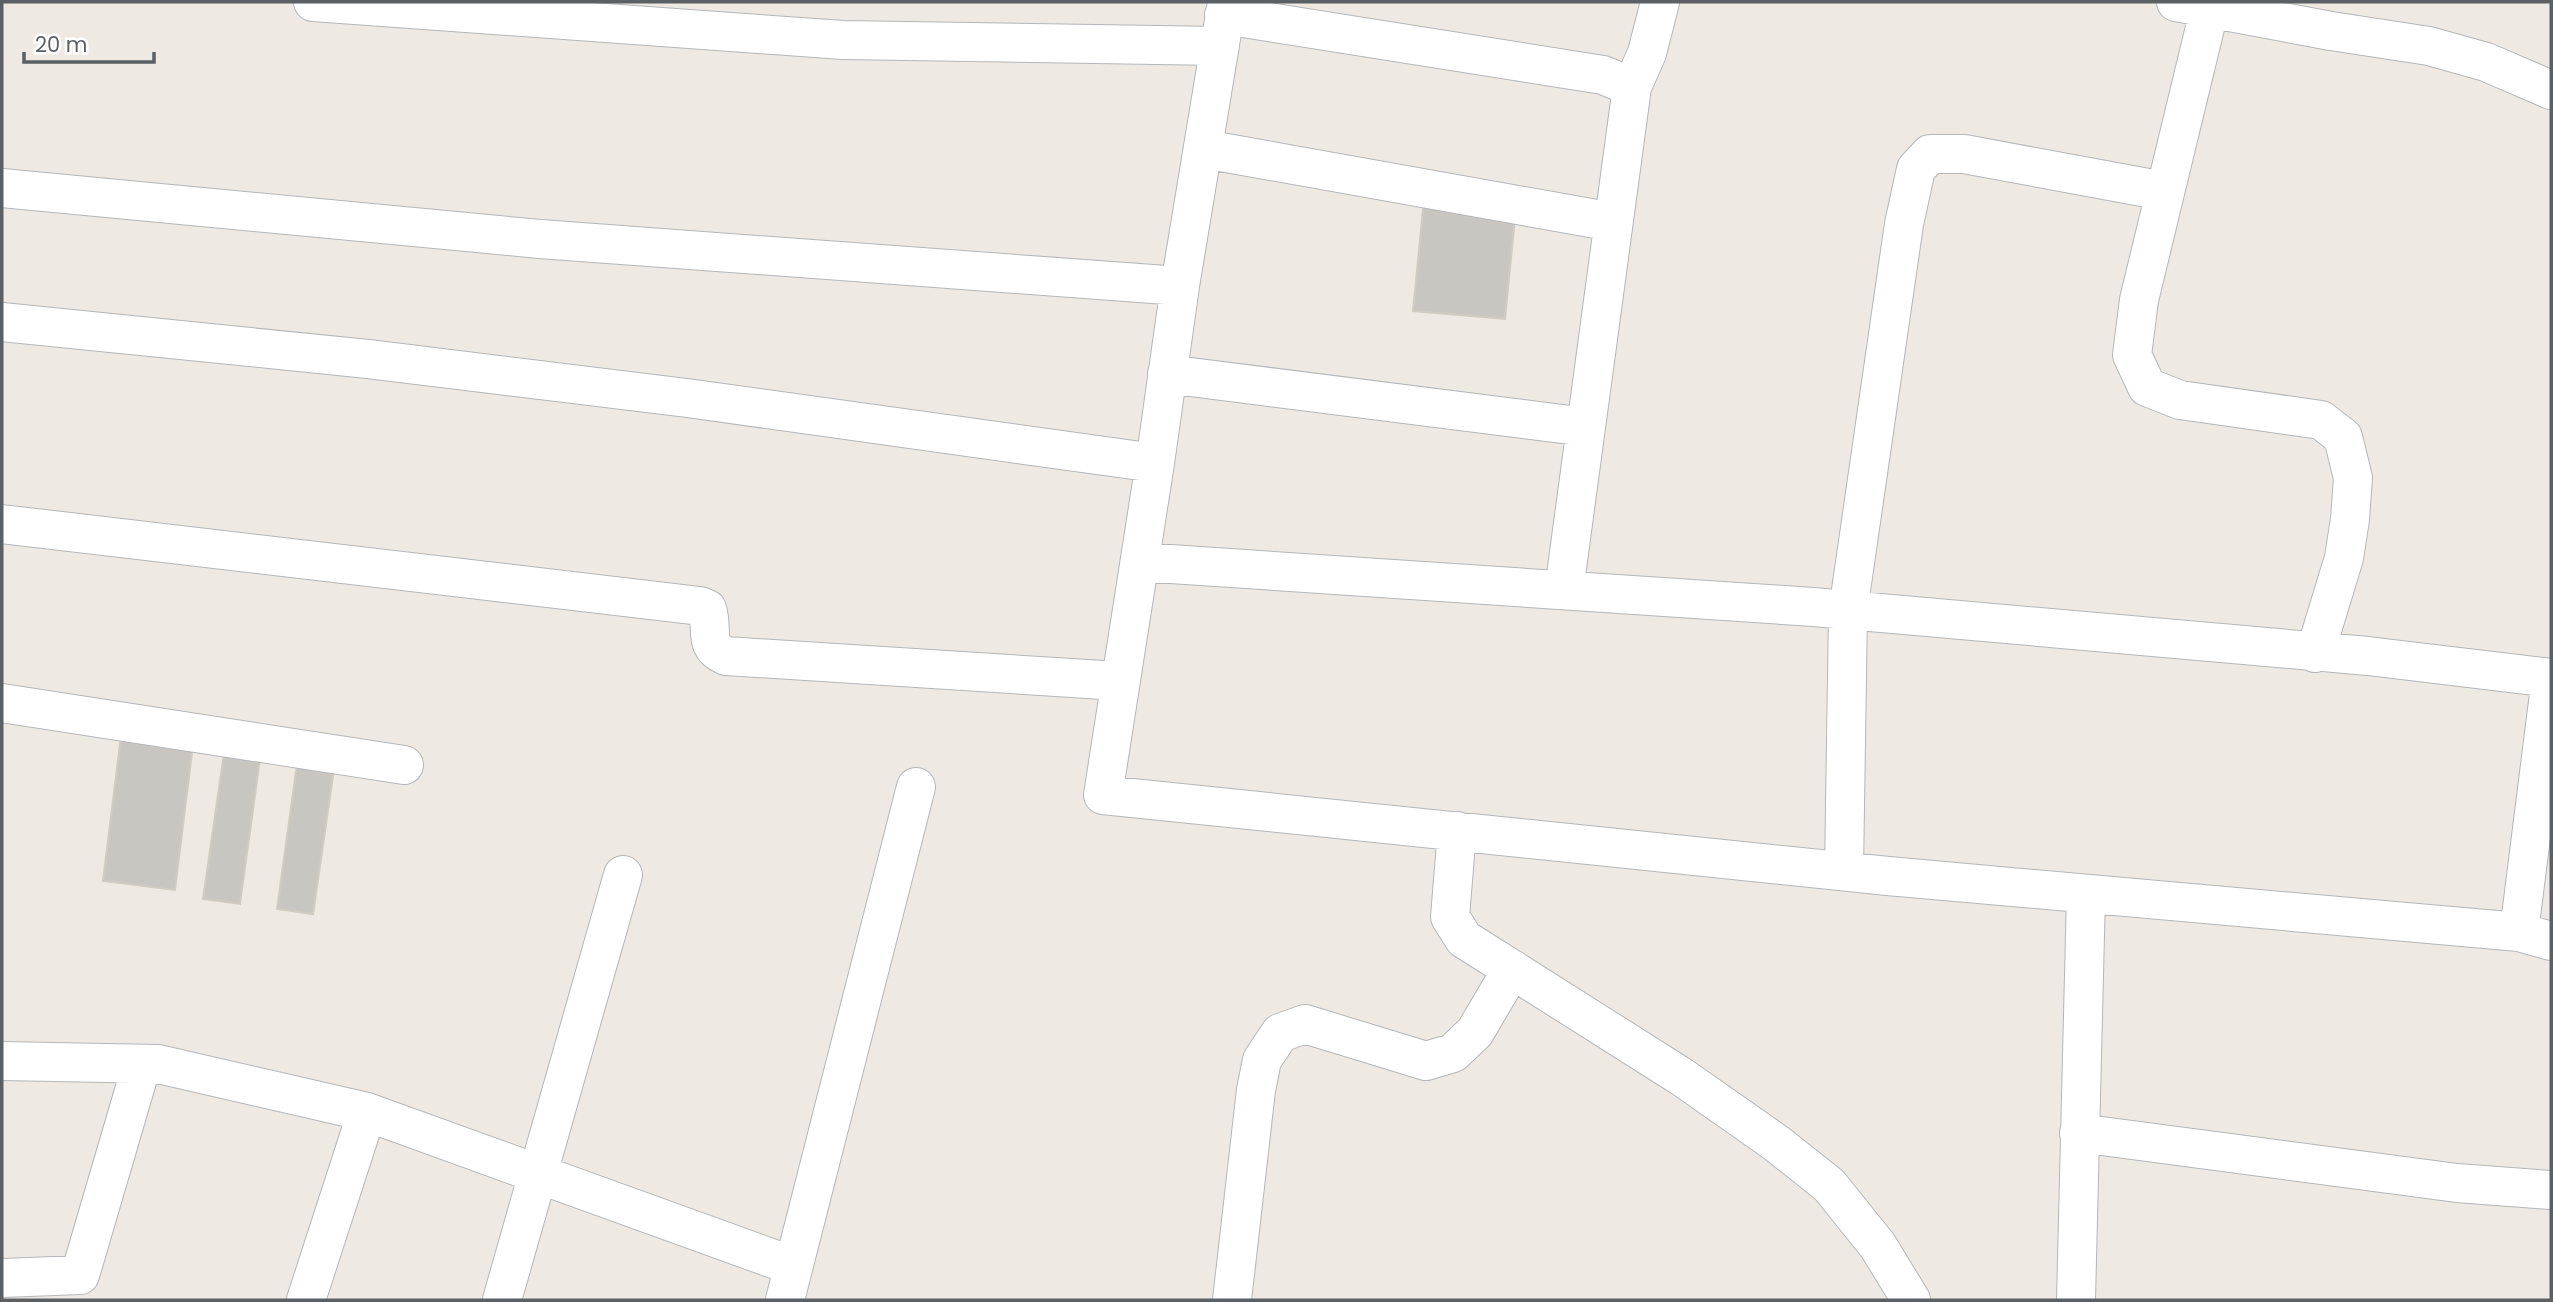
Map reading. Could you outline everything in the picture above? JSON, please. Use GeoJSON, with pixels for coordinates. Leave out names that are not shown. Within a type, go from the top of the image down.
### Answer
{"type":"FeatureCollection","features":[{"type":"Feature","properties":{"kind":"street"},"geometry":{"type":"LineString","coordinates":[[313,2],[634,13],[843,40],[1224,21],[1603,75],[1632,87]]}},
{"type":"Feature","properties":{"kind":"street"},"geometry":{"type":"LineString","coordinates":[[1564,590],[1632,87],[1647,53],[1660,2]]}},
{"type":"Feature","properties":{"kind":"street"},"geometry":{"type":"LineString","coordinates":[[2315,653],[2344,558],[2350,519],[2353,478],[2343,437],[2321,420],[2180,400],[2147,387],[2132,355],[2139,300],[2164,191],[2193,4],[2331,31],[2429,46],[2486,62],[2551,90]]}},
{"type":"Feature","properties":{"kind":"street"},"geometry":{"type":"LineString","coordinates":[[1140,562],[1848,611],[2368,656],[2551,678],[2535,937],[1844,872],[1103,795],[1180,286],[1224,21]]}},
{"type":"Feature","properties":{"kind":"street"},"geometry":{"type":"LineString","coordinates":[[1204,149],[1613,222]]}},
{"type":"Feature","properties":{"kind":"street"},"geometry":{"type":"LineString","coordinates":[[1844,872],[1848,611],[1904,224],[1916,169],[1930,154],[1964,154],[2164,191]]}},
{"type":"Feature","properties":{"kind":"street"},"geometry":{"type":"LineString","coordinates":[[2,188],[540,239],[1180,286]]}},
{"type":"Feature","properties":{"kind":"street"},"geometry":{"type":"LineString","coordinates":[[2,322],[382,360],[687,398],[1155,463]]}},
{"type":"Feature","properties":{"kind":"street"},"geometry":{"type":"LineString","coordinates":[[1167,374],[1586,427]]}},
{"type":"Feature","properties":{"kind":"street"},"geometry":{"type":"LineString","coordinates":[[2,524],[700,606],[707,609],[710,616],[711,644],[716,652],[726,656],[1119,681]]}},
{"type":"Feature","properties":{"kind":"street"},"geometry":{"type":"LineString","coordinates":[[2,703],[404,765]]}},
{"type":"Feature","properties":{"kind":"street"},"geometry":{"type":"LineString","coordinates":[[2,1062],[158,1064],[367,1112],[539,1175],[788,1292],[916,787]]}},
{"type":"Feature","properties":{"kind":"street"},"geometry":{"type":"LineString","coordinates":[[1457,831],[1450,917],[1464,939],[1691,1084],[1776,1143],[1829,1185],[1878,1245],[1911,1300]]}},
{"type":"Feature","properties":{"kind":"street"},"geometry":{"type":"LineString","coordinates":[[502,1300],[623,875]]}},
{"type":"Feature","properties":{"kind":"street"},"geometry":{"type":"LineString","coordinates":[[2076,1300],[2078,1133],[2086,894]]}},
{"type":"Feature","properties":{"kind":"street"},"geometry":{"type":"LineString","coordinates":[[1233,1300],[1256,1090],[1262,1060],[1280,1033],[1305,1024],[1426,1061],[1453,1053],[1475,1032],[1512,969]]}},
{"type":"Feature","properties":{"kind":"street"},"geometry":{"type":"LineString","coordinates":[[2,1278],[80,1275],[142,1064]]}},
{"type":"Feature","properties":{"kind":"street"},"geometry":{"type":"LineString","coordinates":[[306,1300],[367,1112]]}},
{"type":"Feature","properties":{"kind":"street"},"geometry":{"type":"LineString","coordinates":[[2078,1133],[2457,1183],[2551,1190]]}},
{"type":"Feature","properties":{"kind":"building"},"geometry":{"type":"Polygon","coordinates":[[[1424,199],[1516,208],[1505,319],[1413,311],[1424,199]]]}},
{"type":"Feature","properties":{"kind":"building"},"geometry":{"type":"Polygon","coordinates":[[[121,736],[193,745],[175,890],[103,881],[121,736]]]}},
{"type":"Feature","properties":{"kind":"building"},"geometry":{"type":"Polygon","coordinates":[[[224,753],[260,759],[240,904],[203,899],[224,753]]]}},
{"type":"Feature","properties":{"kind":"building"},"geometry":{"type":"Polygon","coordinates":[[[297,764],[334,769],[313,914],[277,909],[297,764]]]}}]}
